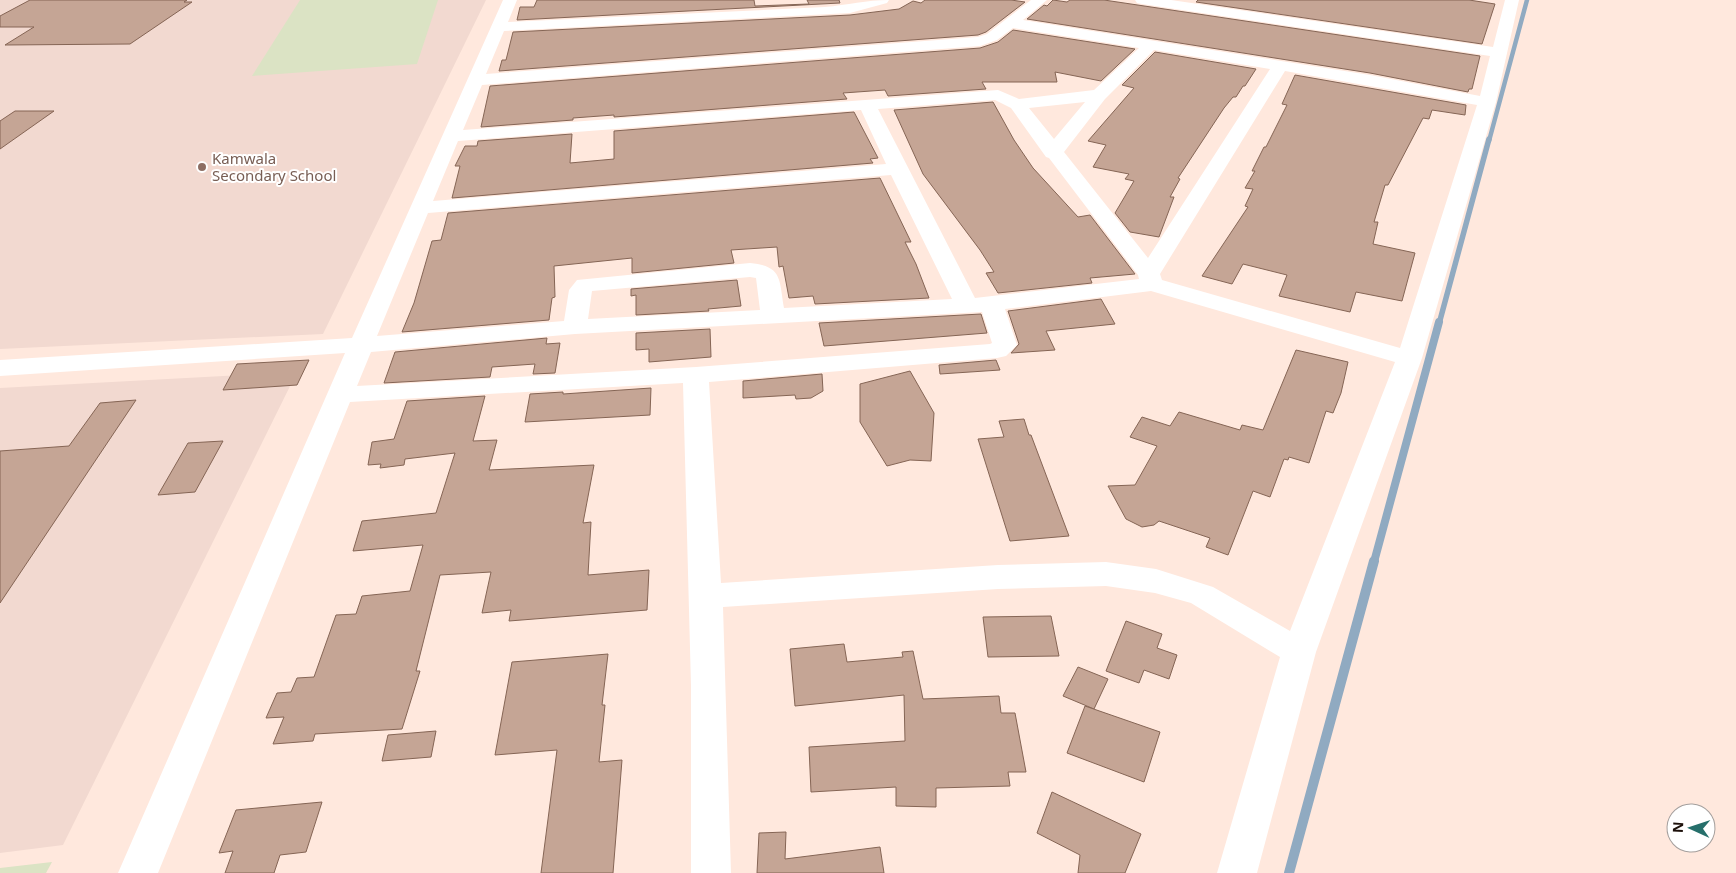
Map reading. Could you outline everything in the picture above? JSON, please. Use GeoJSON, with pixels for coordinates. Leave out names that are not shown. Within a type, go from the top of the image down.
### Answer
{"type":"FeatureCollection","features":[{"type":"Feature","properties":{"kind":"street"},"geometry":{"type":"LineString","coordinates":[[138,873],[419,208],[477,80],[510,0]]}},
{"type":"Feature","properties":{"kind":"street"},"geometry":{"type":"LineString","coordinates":[[500,27],[789,7],[850,9],[882,0]]}},
{"type":"Feature","properties":{"kind":"street"},"geometry":{"type":"LineString","coordinates":[[477,80],[980,41],[992,37],[1040,0]]}},
{"type":"Feature","properties":{"kind":"street"},"geometry":{"type":"LineString","coordinates":[[1142,0],[1499,53]]}},
{"type":"Feature","properties":{"kind":"street"},"geometry":{"type":"LineString","coordinates":[[1237,873],[1299,652],[1409,358],[1487,102],[1512,0]]}},
{"type":"Feature","properties":{"kind":"street"},"geometry":{"type":"LineString","coordinates":[[1012,23],[1280,66],[1487,102]]}},
{"type":"Feature","properties":{"kind":"street"},"geometry":{"type":"LineString","coordinates":[[1053,153],[1100,95],[1151,45]]}},
{"type":"Feature","properties":{"kind":"street"},"geometry":{"type":"LineString","coordinates":[[1150,279],[1280,66]]}},
{"type":"Feature","properties":{"kind":"street"},"geometry":{"type":"LineString","coordinates":[[452,136],[989,95],[998,95],[1050,113],[1070,130]]}},
{"type":"Feature","properties":{"kind":"street"},"geometry":{"type":"LineString","coordinates":[[1024,104],[1100,95]]}},
{"type":"Feature","properties":{"kind":"street"},"geometry":{"type":"LineString","coordinates":[[340,395],[696,375],[998,351],[1005,345],[898,169],[867,104]]}},
{"type":"Feature","properties":{"kind":"street"},"geometry":{"type":"LineString","coordinates":[[1024,104],[1053,153],[1150,279]]}},
{"type":"Feature","properties":{"kind":"street"},"geometry":{"type":"LineString","coordinates":[[419,208],[898,169]]}},
{"type":"Feature","properties":{"kind":"street"},"geometry":{"type":"LineString","coordinates":[[575,327],[581,290],[585,285],[750,270],[762,271],[767,275],[773,316]]}},
{"type":"Feature","properties":{"kind":"street"},"geometry":{"type":"LineString","coordinates":[[0,368],[361,345],[575,327],[979,305],[1150,279],[1409,358]]}},
{"type":"Feature","properties":{"kind":"street"},"geometry":{"type":"LineString","coordinates":[[696,375],[707,596],[712,759],[711,873]]}},
{"type":"Feature","properties":{"kind":"street"},"geometry":{"type":"LineString","coordinates":[[707,596],[998,577],[1106,574],[1156,581],[1202,596],[1299,652]]}},
{"type":"Feature","properties":{"kind":"shaded area","name":"Kamwala Secondary School"},"geometry":{"type":"Polygon","coordinates":[[[0,0],[486,0],[323,334],[0,349],[0,0]]]}},
{"type":"Feature","properties":{"kind":"shaded area"},"geometry":{"type":"Polygon","coordinates":[[[297,372],[63,845],[0,853],[0,388],[297,372]]]}},
{"type":"Feature","properties":{"kind":"green space"},"geometry":{"type":"Polygon","coordinates":[[[300,0],[438,0],[417,64],[252,76],[300,0]]]}},
{"type":"Feature","properties":{"kind":"green space"},"geometry":{"type":"Polygon","coordinates":[[[52,862],[46,873],[0,873],[0,868],[52,862]]]}},
{"type":"Feature","properties":{"kind":"building"},"geometry":{"type":"Polygon","coordinates":[[[30,0],[187,0],[184,2],[192,2],[130,44],[5,45],[34,27],[0,27],[0,16],[30,0]]]}},
{"type":"Feature","properties":{"kind":"building"},"geometry":{"type":"Polygon","coordinates":[[[537,0],[754,0],[755,6],[809,4],[807,0],[839,0],[840,3],[517,20],[520,7],[534,7],[537,0]]]}},
{"type":"Feature","properties":{"kind":"building"},"geometry":{"type":"Polygon","coordinates":[[[925,0],[1011,0],[1025,2],[986,32],[978,35],[499,71],[502,60],[506,60],[513,32],[850,15],[899,9],[913,1],[921,3],[925,0]]]}},
{"type":"Feature","properties":{"kind":"building"},"geometry":{"type":"Polygon","coordinates":[[[1053,0],[1067,2],[1070,0],[1104,0],[1480,56],[1472,89],[1469,89],[1468,92],[1370,73],[1027,19],[1053,0]]]}},
{"type":"Feature","properties":{"kind":"building"},"geometry":{"type":"Polygon","coordinates":[[[1198,0],[1469,0],[1495,4],[1482,44],[1196,2],[1198,0]]]}},
{"type":"Feature","properties":{"kind":"building"},"geometry":{"type":"Polygon","coordinates":[[[1013,30],[1135,49],[1101,81],[1055,72],[1057,82],[982,82],[986,89],[888,96],[885,90],[843,93],[847,99],[614,117],[614,115],[573,118],[573,120],[481,127],[490,86],[980,48],[998,42],[1013,30]]]}},
{"type":"Feature","properties":{"kind":"building"},"geometry":{"type":"Polygon","coordinates":[[[1155,52],[1256,69],[1236,97],[1233,97],[1224,108],[1178,178],[1180,179],[1170,197],[1174,197],[1159,237],[1130,232],[1115,213],[1134,181],[1125,179],[1129,174],[1093,167],[1106,145],[1088,141],[1134,88],[1122,85],[1155,52]]]}},
{"type":"Feature","properties":{"kind":"building"},"geometry":{"type":"Polygon","coordinates":[[[1295,75],[1466,105],[1465,115],[1432,110],[1429,119],[1423,118],[1388,185],[1385,185],[1374,222],[1378,222],[1373,244],[1415,253],[1402,301],[1356,292],[1350,312],[1279,296],[1287,275],[1243,264],[1232,284],[1202,276],[1248,207],[1245,206],[1253,189],[1245,188],[1255,171],[1252,171],[1264,147],[1266,147],[1287,105],[1282,104],[1295,75]]]}},
{"type":"Feature","properties":{"kind":"building"},"geometry":{"type":"Polygon","coordinates":[[[993,102],[1014,140],[1033,168],[1078,217],[1090,215],[1135,274],[1090,278],[1092,283],[998,293],[986,273],[994,272],[980,250],[923,174],[894,110],[993,102]]]}},
{"type":"Feature","properties":{"kind":"building"},"geometry":{"type":"Polygon","coordinates":[[[15,111],[54,111],[0,149],[0,121],[15,111]]]}},
{"type":"Feature","properties":{"kind":"building"},"geometry":{"type":"Polygon","coordinates":[[[854,112],[878,158],[870,159],[873,163],[452,198],[460,166],[455,166],[465,146],[477,146],[478,141],[572,134],[570,163],[614,159],[614,131],[854,112]]]}},
{"type":"Feature","properties":{"kind":"building"},"geometry":{"type":"Polygon","coordinates":[[[880,178],[911,242],[905,242],[929,298],[815,304],[813,296],[789,298],[783,266],[779,267],[777,247],[731,250],[734,263],[632,273],[632,258],[554,266],[555,297],[552,298],[549,320],[402,332],[414,303],[432,241],[441,240],[448,213],[880,178]]]}},
{"type":"Feature","properties":{"kind":"building"},"geometry":{"type":"Polygon","coordinates":[[[737,280],[741,306],[708,309],[709,311],[636,315],[636,295],[631,296],[631,289],[737,280]]]}},
{"type":"Feature","properties":{"kind":"building"},"geometry":{"type":"Polygon","coordinates":[[[1101,299],[1115,324],[1046,331],[1055,350],[1011,353],[1019,344],[1008,311],[1101,299]]]}},
{"type":"Feature","properties":{"kind":"building"},"geometry":{"type":"Polygon","coordinates":[[[981,314],[987,333],[824,346],[819,323],[981,314]]]}},
{"type":"Feature","properties":{"kind":"building"},"geometry":{"type":"Polygon","coordinates":[[[710,329],[711,357],[649,362],[649,349],[636,350],[636,333],[710,329]]]}},
{"type":"Feature","properties":{"kind":"building"},"geometry":{"type":"Polygon","coordinates":[[[547,338],[546,344],[560,343],[555,373],[533,374],[535,364],[492,367],[490,377],[384,383],[395,352],[547,338]]]}},
{"type":"Feature","properties":{"kind":"building"},"geometry":{"type":"Polygon","coordinates":[[[1296,350],[1348,362],[1341,393],[1333,413],[1326,411],[1309,463],[1289,457],[1288,460],[1284,459],[1270,497],[1253,491],[1228,555],[1206,547],[1210,538],[1159,521],[1154,525],[1142,527],[1126,519],[1108,486],[1135,485],[1157,446],[1130,437],[1142,417],[1170,426],[1179,412],[1240,430],[1242,425],[1263,430],[1296,350]]]}},
{"type":"Feature","properties":{"kind":"building"},"geometry":{"type":"Polygon","coordinates":[[[309,360],[297,385],[223,390],[237,364],[309,360]]]}},
{"type":"Feature","properties":{"kind":"building"},"geometry":{"type":"Polygon","coordinates":[[[996,360],[1000,370],[940,374],[939,365],[996,360]]]}},
{"type":"Feature","properties":{"kind":"building"},"geometry":{"type":"Polygon","coordinates":[[[910,371],[934,413],[931,461],[910,460],[887,466],[860,422],[860,384],[910,371]]]}},
{"type":"Feature","properties":{"kind":"building"},"geometry":{"type":"Polygon","coordinates":[[[822,374],[823,391],[811,398],[796,399],[795,395],[743,398],[743,381],[822,374]]]}},
{"type":"Feature","properties":{"kind":"building"},"geometry":{"type":"Polygon","coordinates":[[[651,388],[650,415],[525,422],[530,394],[563,392],[563,394],[651,388]]]}},
{"type":"Feature","properties":{"kind":"building"},"geometry":{"type":"Polygon","coordinates":[[[485,396],[473,441],[497,440],[489,470],[594,465],[583,523],[591,522],[588,575],[649,570],[647,610],[509,621],[511,610],[482,613],[491,572],[440,575],[416,671],[420,671],[402,729],[315,734],[313,741],[273,744],[284,717],[266,718],[277,693],[291,692],[297,678],[314,677],[336,615],[356,614],[362,596],[410,591],[423,545],[353,551],[362,521],[436,513],[455,453],[405,459],[404,465],[380,468],[381,464],[368,465],[372,442],[394,439],[407,401],[485,396]]]}},
{"type":"Feature","properties":{"kind":"building"},"geometry":{"type":"Polygon","coordinates":[[[136,400],[0,603],[0,451],[69,446],[100,403],[136,400]]]}},
{"type":"Feature","properties":{"kind":"building"},"geometry":{"type":"Polygon","coordinates":[[[1024,419],[1069,536],[1010,541],[978,439],[1004,437],[999,421],[1024,419]]]}},
{"type":"Feature","properties":{"kind":"building"},"geometry":{"type":"Polygon","coordinates":[[[223,441],[195,492],[158,495],[188,443],[223,441]]]}},
{"type":"Feature","properties":{"kind":"building"},"geometry":{"type":"Polygon","coordinates":[[[1051,616],[1059,656],[988,657],[983,617],[1051,616]]]}},
{"type":"Feature","properties":{"kind":"building"},"geometry":{"type":"Polygon","coordinates":[[[1126,621],[1162,634],[1157,648],[1177,655],[1169,679],[1144,670],[1139,683],[1106,671],[1126,621]]]}},
{"type":"Feature","properties":{"kind":"building"},"geometry":{"type":"Polygon","coordinates":[[[844,644],[847,662],[903,657],[902,652],[913,651],[923,699],[999,696],[1001,713],[1015,713],[1026,772],[1008,772],[1010,786],[936,788],[936,807],[896,806],[896,787],[811,792],[809,747],[905,741],[904,695],[795,706],[790,649],[844,644]]]}},
{"type":"Feature","properties":{"kind":"building"},"geometry":{"type":"Polygon","coordinates":[[[608,654],[602,705],[605,705],[599,762],[622,760],[613,873],[541,873],[557,750],[495,755],[512,662],[608,654]]]}},
{"type":"Feature","properties":{"kind":"building"},"geometry":{"type":"Polygon","coordinates":[[[1078,667],[1108,679],[1094,709],[1063,696],[1078,667]]]}},
{"type":"Feature","properties":{"kind":"building"},"geometry":{"type":"Polygon","coordinates":[[[1085,706],[1160,732],[1144,782],[1067,753],[1085,706]]]}},
{"type":"Feature","properties":{"kind":"building"},"geometry":{"type":"Polygon","coordinates":[[[436,731],[431,757],[382,761],[388,735],[436,731]]]}},
{"type":"Feature","properties":{"kind":"building"},"geometry":{"type":"Polygon","coordinates":[[[1052,792],[1141,834],[1125,873],[1078,873],[1080,855],[1037,833],[1052,792]]]}},
{"type":"Feature","properties":{"kind":"building"},"geometry":{"type":"Polygon","coordinates":[[[322,802],[306,852],[280,855],[274,873],[225,873],[233,851],[219,853],[236,810],[322,802]]]}},
{"type":"Feature","properties":{"kind":"building"},"geometry":{"type":"Polygon","coordinates":[[[786,832],[785,859],[880,847],[884,873],[757,873],[759,833],[786,832]]]}},
{"type":"Feature","properties":{"kind":"waterway"},"geometry":{"type":"LineString","coordinates":[[1489,141],[1527,0]]}},
{"type":"Feature","properties":{"kind":"waterway"},"geometry":{"type":"LineString","coordinates":[[1439,324],[1489,139]]}},
{"type":"Feature","properties":{"kind":"waterway"},"geometry":{"type":"LineString","coordinates":[[1374,562],[1439,322]]}},
{"type":"Feature","properties":{"kind":"waterway"},"geometry":{"type":"LineString","coordinates":[[1289,873],[1374,561]]}},
{"type":"Feature","properties":{"kind":"place","name":"Kamwala Secondary School"},"geometry":{"type":"Point","coordinates":[202,167]}}]}
